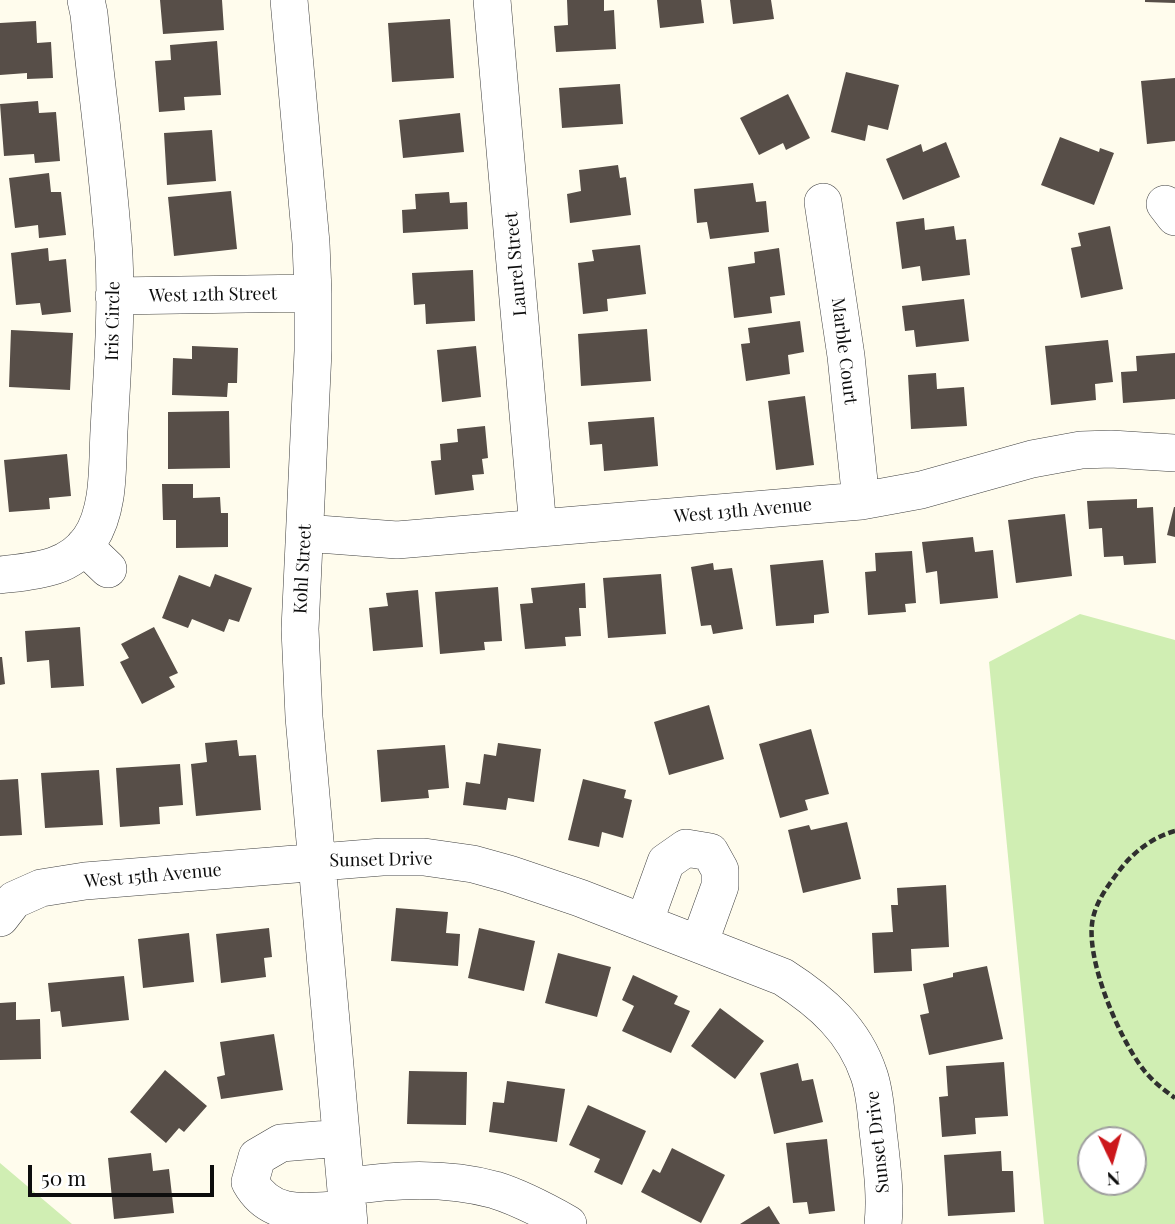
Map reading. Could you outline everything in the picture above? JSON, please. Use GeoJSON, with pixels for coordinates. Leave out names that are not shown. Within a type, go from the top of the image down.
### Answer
{"type":"FeatureCollection","features":[{"type":"Feature","properties":{"kind":"street","name":"Iris Circle"},"geometry":{"type":"LineString","coordinates":[[0,575],[44,570],[66,561],[96,558],[105,486],[114,337],[114,257],[86,0]]}},
{"type":"Feature","properties":{"kind":"street","name":"Kohl Street"},"geometry":{"type":"LineString","coordinates":[[289,0],[313,293],[313,351],[300,629],[304,717],[347,1207]]}},
{"type":"Feature","properties":{"kind":"street","name":"Laurel Street"},"geometry":{"type":"LineString","coordinates":[[492,0],[538,528]]}},
{"type":"Feature","properties":{"kind":"street","name":"Marble Court"},"geometry":{"type":"LineString","coordinates":[[823,202],[846,356],[861,501]]}},
{"type":"Feature","properties":{"kind":"street","name":"West 12th Street"},"geometry":{"type":"LineString","coordinates":[[114,296],[313,293]]}},
{"type":"Feature","properties":{"kind":"street","name":"West 13th Avenue"},"geometry":{"type":"LineString","coordinates":[[305,533],[397,540],[861,501],[920,490],[1032,459],[1081,450],[1175,453]]}},
{"type":"Feature","properties":{"kind":"street"},"geometry":{"type":"LineString","coordinates":[[644,923],[666,862],[686,848],[710,852],[720,870],[720,886],[699,944]]}},
{"type":"Feature","properties":{"kind":"street","name":"Sunset Drive"},"geometry":{"type":"LineString","coordinates":[[317,862],[424,857],[473,864],[509,874],[699,944],[783,977],[814,996],[843,1027],[859,1053],[873,1092],[885,1207],[883,1224]]}},
{"type":"Feature","properties":{"kind":"street","name":"West 15th Avenue"},"geometry":{"type":"LineString","coordinates":[[0,918],[14,900],[41,888],[64,883],[317,862]]}},
{"type":"Feature","properties":{"kind":"street"},"geometry":{"type":"LineString","coordinates":[[341,1138],[281,1143],[257,1157],[250,1182],[258,1196],[275,1208],[294,1212],[347,1207],[422,1181],[453,1183],[495,1190],[532,1204],[568,1224]]}},
{"type":"Feature","properties":{"kind":"path"},"geometry":{"type":"LineString","coordinates":[[1175,831],[1158,835],[1125,862],[1106,888],[1093,918],[1093,950],[1107,1000],[1124,1040],[1144,1072],[1175,1098]]}},
{"type":"Feature","properties":{"kind":"green space"},"geometry":{"type":"Polygon","coordinates":[[[1080,614],[1175,640],[1175,1224],[1044,1224],[989,662],[1080,614]]]}},
{"type":"Feature","properties":{"kind":"green space"},"geometry":{"type":"Polygon","coordinates":[[[0,1163],[72,1224],[0,1224],[0,1163]]]}},
{"type":"Feature","properties":{"kind":"building"},"geometry":{"type":"Polygon","coordinates":[[[160,0],[222,0],[224,30],[163,34],[160,0]]]}},
{"type":"Feature","properties":{"kind":"building"},"geometry":{"type":"Polygon","coordinates":[[[567,0],[604,0],[604,11],[614,10],[616,49],[556,52],[554,26],[568,25],[567,0]]]}},
{"type":"Feature","properties":{"kind":"building"},"geometry":{"type":"Polygon","coordinates":[[[657,0],[701,0],[704,23],[660,28],[657,0]]]}},
{"type":"Feature","properties":{"kind":"building"},"geometry":{"type":"Polygon","coordinates":[[[730,0],[771,0],[774,19],[733,24],[730,0]]]}},
{"type":"Feature","properties":{"kind":"building"},"geometry":{"type":"Polygon","coordinates":[[[1175,0],[1175,3],[1145,2],[1175,0]]]}},
{"type":"Feature","properties":{"kind":"building"},"geometry":{"type":"Polygon","coordinates":[[[450,19],[454,78],[392,82],[388,23],[450,19]]]}},
{"type":"Feature","properties":{"kind":"building"},"geometry":{"type":"Polygon","coordinates":[[[36,21],[37,43],[51,42],[53,78],[27,79],[27,73],[0,75],[0,23],[36,21]]]}},
{"type":"Feature","properties":{"kind":"building"},"geometry":{"type":"Polygon","coordinates":[[[217,41],[221,95],[184,97],[185,110],[159,112],[155,61],[171,60],[170,45],[217,41]]]}},
{"type":"Feature","properties":{"kind":"building"},"geometry":{"type":"Polygon","coordinates":[[[846,72],[899,85],[888,130],[868,125],[865,141],[831,132],[846,72]]]}},
{"type":"Feature","properties":{"kind":"building"},"geometry":{"type":"Polygon","coordinates":[[[1175,78],[1175,141],[1147,144],[1141,81],[1175,78]]]}},
{"type":"Feature","properties":{"kind":"building"},"geometry":{"type":"Polygon","coordinates":[[[620,84],[623,124],[562,128],[559,88],[620,84]]]}},
{"type":"Feature","properties":{"kind":"building"},"geometry":{"type":"Polygon","coordinates":[[[788,94],[810,138],[786,150],[783,143],[759,155],[740,118],[788,94]]]}},
{"type":"Feature","properties":{"kind":"building"},"geometry":{"type":"Polygon","coordinates":[[[38,101],[39,113],[56,112],[60,161],[35,163],[34,154],[4,156],[0,104],[38,101]]]}},
{"type":"Feature","properties":{"kind":"building"},"geometry":{"type":"Polygon","coordinates":[[[460,113],[464,152],[403,158],[399,120],[460,113]]]}},
{"type":"Feature","properties":{"kind":"building"},"geometry":{"type":"Polygon","coordinates":[[[212,130],[216,181],[167,185],[164,133],[212,130]]]}},
{"type":"Feature","properties":{"kind":"building"},"geometry":{"type":"Polygon","coordinates":[[[1060,137],[1099,152],[1100,148],[1114,153],[1094,205],[1041,185],[1060,137]]]}},
{"type":"Feature","properties":{"kind":"building"},"geometry":{"type":"Polygon","coordinates":[[[946,142],[960,177],[903,200],[886,159],[921,144],[923,152],[946,142]]]}},
{"type":"Feature","properties":{"kind":"building"},"geometry":{"type":"Polygon","coordinates":[[[618,165],[620,178],[626,177],[631,215],[570,223],[567,194],[581,191],[579,170],[618,165]]]}},
{"type":"Feature","properties":{"kind":"building"},"geometry":{"type":"Polygon","coordinates":[[[49,173],[51,192],[61,192],[66,235],[39,238],[38,225],[15,228],[9,178],[49,173]]]}},
{"type":"Feature","properties":{"kind":"building"},"geometry":{"type":"Polygon","coordinates":[[[753,183],[756,202],[766,201],[769,232],[710,239],[707,222],[697,223],[694,189],[753,183]]]}},
{"type":"Feature","properties":{"kind":"building"},"geometry":{"type":"Polygon","coordinates":[[[231,191],[237,249],[174,256],[168,197],[231,191]]]}},
{"type":"Feature","properties":{"kind":"building"},"geometry":{"type":"Polygon","coordinates":[[[449,192],[450,203],[467,202],[468,229],[403,233],[402,210],[416,209],[415,194],[449,192]]]}},
{"type":"Feature","properties":{"kind":"building"},"geometry":{"type":"Polygon","coordinates":[[[924,218],[925,230],[954,226],[956,240],[966,239],[970,275],[922,281],[920,266],[902,269],[896,222],[924,218]]]}},
{"type":"Feature","properties":{"kind":"building"},"geometry":{"type":"Polygon","coordinates":[[[1110,226],[1123,289],[1081,298],[1071,248],[1081,246],[1078,233],[1110,226]]]}},
{"type":"Feature","properties":{"kind":"building"},"geometry":{"type":"Polygon","coordinates":[[[640,245],[646,294],[607,299],[608,311],[583,314],[578,263],[594,261],[592,250],[640,245]]]}},
{"type":"Feature","properties":{"kind":"building"},"geometry":{"type":"Polygon","coordinates":[[[48,248],[49,261],[66,259],[71,312],[42,315],[40,303],[16,305],[11,253],[48,248]]]}},
{"type":"Feature","properties":{"kind":"building"},"geometry":{"type":"Polygon","coordinates":[[[779,248],[785,295],[770,297],[772,313],[734,318],[728,267],[755,263],[754,252],[779,248]]]}},
{"type":"Feature","properties":{"kind":"building"},"geometry":{"type":"Polygon","coordinates":[[[473,270],[475,321],[426,324],[425,304],[414,305],[412,273],[473,270]]]}},
{"type":"Feature","properties":{"kind":"building"},"geometry":{"type":"Polygon","coordinates":[[[964,299],[969,341],[916,347],[914,330],[905,331],[902,306],[964,299]]]}},
{"type":"Feature","properties":{"kind":"building"},"geometry":{"type":"Polygon","coordinates":[[[800,321],[804,352],[788,355],[790,374],[746,381],[741,344],[750,343],[748,328],[800,321]]]}},
{"type":"Feature","properties":{"kind":"building"},"geometry":{"type":"Polygon","coordinates":[[[647,329],[651,381],[581,386],[578,334],[647,329]]]}},
{"type":"Feature","properties":{"kind":"building"},"geometry":{"type":"Polygon","coordinates":[[[11,330],[73,333],[70,390],[9,387],[11,330]]]}},
{"type":"Feature","properties":{"kind":"building"},"geometry":{"type":"Polygon","coordinates":[[[1108,340],[1113,382],[1095,384],[1096,400],[1051,405],[1045,346],[1108,340]]]}},
{"type":"Feature","properties":{"kind":"building"},"geometry":{"type":"Polygon","coordinates":[[[192,346],[238,348],[237,383],[228,383],[227,397],[172,395],[173,358],[192,359],[192,346]]]}},
{"type":"Feature","properties":{"kind":"building"},"geometry":{"type":"Polygon","coordinates":[[[476,346],[481,397],[442,402],[437,350],[476,346]]]}},
{"type":"Feature","properties":{"kind":"building"},"geometry":{"type":"Polygon","coordinates":[[[1175,353],[1175,399],[1123,403],[1121,372],[1137,371],[1136,356],[1175,353]]]}},
{"type":"Feature","properties":{"kind":"building"},"geometry":{"type":"Polygon","coordinates":[[[936,373],[937,389],[964,387],[967,426],[911,429],[908,375],[936,373]]]}},
{"type":"Feature","properties":{"kind":"building"},"geometry":{"type":"Polygon","coordinates":[[[805,396],[814,465],[776,470],[768,401],[805,396]]]}},
{"type":"Feature","properties":{"kind":"building"},"geometry":{"type":"Polygon","coordinates":[[[229,411],[230,468],[168,469],[168,412],[229,411]]]}},
{"type":"Feature","properties":{"kind":"building"},"geometry":{"type":"Polygon","coordinates":[[[654,417],[658,466],[604,471],[602,444],[590,445],[588,422],[654,417]]]}},
{"type":"Feature","properties":{"kind":"building"},"geometry":{"type":"Polygon","coordinates":[[[485,426],[488,458],[482,459],[484,474],[472,475],[474,490],[435,495],[431,461],[441,460],[440,444],[458,442],[457,429],[485,426]]]}},
{"type":"Feature","properties":{"kind":"building"},"geometry":{"type":"Polygon","coordinates":[[[67,454],[71,496],[49,498],[50,509],[9,512],[4,460],[67,454]]]}},
{"type":"Feature","properties":{"kind":"building"},"geometry":{"type":"Polygon","coordinates":[[[162,484],[193,484],[193,498],[220,497],[221,513],[228,513],[228,547],[176,548],[176,520],[163,520],[162,484]]]}},
{"type":"Feature","properties":{"kind":"building"},"geometry":{"type":"Polygon","coordinates":[[[1137,499],[1137,508],[1153,507],[1156,563],[1124,565],[1123,556],[1104,557],[1102,528],[1089,529],[1087,501],[1137,499]]]}},
{"type":"Feature","properties":{"kind":"building"},"geometry":{"type":"Polygon","coordinates":[[[1175,507],[1175,537],[1167,535],[1175,507]]]}},
{"type":"Feature","properties":{"kind":"building"},"geometry":{"type":"Polygon","coordinates":[[[1065,514],[1072,576],[1016,583],[1008,520],[1065,514]]]}},
{"type":"Feature","properties":{"kind":"building"},"geometry":{"type":"Polygon","coordinates":[[[973,537],[975,552],[993,550],[998,598],[940,604],[937,571],[926,573],[922,542],[973,537]]]}},
{"type":"Feature","properties":{"kind":"building"},"geometry":{"type":"Polygon","coordinates":[[[912,551],[916,603],[905,604],[906,612],[868,615],[865,572],[876,571],[875,553],[912,551]]]}},
{"type":"Feature","properties":{"kind":"building"},"geometry":{"type":"Polygon","coordinates":[[[823,560],[829,613],[814,615],[814,623],[776,626],[770,565],[823,560]]]}},
{"type":"Feature","properties":{"kind":"building"},"geometry":{"type":"Polygon","coordinates":[[[713,563],[714,570],[732,568],[743,629],[713,634],[711,625],[701,626],[691,567],[713,563]]]}},
{"type":"Feature","properties":{"kind":"building"},"geometry":{"type":"Polygon","coordinates":[[[215,574],[252,588],[239,622],[229,619],[224,632],[192,619],[188,628],[162,618],[179,575],[210,587],[215,574]]]}},
{"type":"Feature","properties":{"kind":"building"},"geometry":{"type":"Polygon","coordinates":[[[661,574],[666,634],[608,638],[603,578],[661,574]]]}},
{"type":"Feature","properties":{"kind":"building"},"geometry":{"type":"Polygon","coordinates":[[[585,583],[586,608],[579,608],[581,636],[565,637],[566,646],[525,649],[520,604],[533,603],[531,588],[585,583]]]}},
{"type":"Feature","properties":{"kind":"building"},"geometry":{"type":"Polygon","coordinates":[[[498,587],[502,641],[484,642],[485,650],[440,654],[435,592],[498,587]]]}},
{"type":"Feature","properties":{"kind":"building"},"geometry":{"type":"Polygon","coordinates":[[[418,590],[423,647],[373,651],[369,608],[388,606],[386,593],[418,590]]]}},
{"type":"Feature","properties":{"kind":"building"},"geometry":{"type":"Polygon","coordinates":[[[80,627],[84,686],[51,688],[49,660],[27,662],[25,631],[80,627]]]}},
{"type":"Feature","properties":{"kind":"building"},"geometry":{"type":"Polygon","coordinates":[[[154,627],[178,673],[169,677],[175,687],[142,704],[120,662],[129,658],[121,644],[154,627]]]}},
{"type":"Feature","properties":{"kind":"building"},"geometry":{"type":"Polygon","coordinates":[[[0,657],[5,684],[0,685],[0,657]]]}},
{"type":"Feature","properties":{"kind":"building"},"geometry":{"type":"Polygon","coordinates":[[[709,705],[724,759],[669,775],[654,722],[709,705]]]}},
{"type":"Feature","properties":{"kind":"building"},"geometry":{"type":"Polygon","coordinates":[[[811,729],[829,794],[805,800],[808,810],[780,818],[759,744],[811,729]]]}},
{"type":"Feature","properties":{"kind":"building"},"geometry":{"type":"Polygon","coordinates":[[[237,740],[239,756],[256,755],[261,810],[196,816],[191,764],[207,762],[205,743],[237,740]]]}},
{"type":"Feature","properties":{"kind":"building"},"geometry":{"type":"Polygon","coordinates":[[[498,743],[541,749],[534,802],[508,798],[506,810],[463,805],[466,782],[480,784],[484,754],[496,756],[498,743]]]}},
{"type":"Feature","properties":{"kind":"building"},"geometry":{"type":"Polygon","coordinates":[[[445,745],[449,788],[428,790],[429,798],[381,802],[377,750],[445,745]]]}},
{"type":"Feature","properties":{"kind":"building"},"geometry":{"type":"Polygon","coordinates":[[[180,764],[183,805],[159,807],[160,824],[120,827],[116,768],[180,764]]]}},
{"type":"Feature","properties":{"kind":"building"},"geometry":{"type":"Polygon","coordinates":[[[99,770],[103,825],[45,828],[41,773],[99,770]]]}},
{"type":"Feature","properties":{"kind":"building"},"geometry":{"type":"Polygon","coordinates":[[[18,779],[22,835],[0,836],[0,780],[18,779]]]}},
{"type":"Feature","properties":{"kind":"building"},"geometry":{"type":"Polygon","coordinates":[[[583,779],[626,790],[624,798],[632,800],[623,838],[602,832],[599,847],[568,840],[583,779]]]}},
{"type":"Feature","properties":{"kind":"building"},"geometry":{"type":"Polygon","coordinates":[[[847,822],[861,879],[803,893],[788,830],[809,825],[811,830],[847,822]]]}},
{"type":"Feature","properties":{"kind":"building"},"geometry":{"type":"Polygon","coordinates":[[[946,885],[949,947],[911,949],[912,971],[874,973],[872,933],[893,932],[891,905],[898,905],[897,888],[946,885]]]}},
{"type":"Feature","properties":{"kind":"building"},"geometry":{"type":"Polygon","coordinates":[[[396,908],[448,912],[446,933],[460,934],[458,966],[391,961],[396,908]]]}},
{"type":"Feature","properties":{"kind":"building"},"geometry":{"type":"Polygon","coordinates":[[[269,928],[272,957],[264,958],[266,977],[221,983],[216,934],[269,928]]]}},
{"type":"Feature","properties":{"kind":"building"},"geometry":{"type":"Polygon","coordinates":[[[479,928],[535,941],[524,991],[468,978],[479,928]]]}},
{"type":"Feature","properties":{"kind":"building"},"geometry":{"type":"Polygon","coordinates":[[[189,933],[194,982],[143,988],[138,939],[189,933]]]}},
{"type":"Feature","properties":{"kind":"building"},"geometry":{"type":"Polygon","coordinates":[[[558,953],[611,967],[597,1017],[545,1003],[558,953]]]}},
{"type":"Feature","properties":{"kind":"building"},"geometry":{"type":"Polygon","coordinates":[[[987,966],[1003,1039],[929,1055],[920,1015],[929,1013],[923,984],[953,977],[953,973],[987,966]]]}},
{"type":"Feature","properties":{"kind":"building"},"geometry":{"type":"Polygon","coordinates":[[[633,975],[678,996],[674,1004],[690,1011],[671,1053],[622,1031],[634,1006],[622,1000],[633,975]]]}},
{"type":"Feature","properties":{"kind":"building"},"geometry":{"type":"Polygon","coordinates":[[[124,976],[129,1020],[62,1027],[60,1011],[51,1012],[48,983],[124,976]]]}},
{"type":"Feature","properties":{"kind":"building"},"geometry":{"type":"Polygon","coordinates":[[[16,1002],[16,1020],[40,1019],[41,1059],[0,1060],[0,1003],[16,1002]]]}},
{"type":"Feature","properties":{"kind":"building"},"geometry":{"type":"Polygon","coordinates":[[[720,1008],[764,1041],[735,1079],[691,1046],[720,1008]]]}},
{"type":"Feature","properties":{"kind":"building"},"geometry":{"type":"Polygon","coordinates":[[[274,1034],[283,1090],[221,1099],[217,1077],[225,1075],[220,1042],[274,1034]]]}},
{"type":"Feature","properties":{"kind":"building"},"geometry":{"type":"Polygon","coordinates":[[[1004,1062],[1008,1116],[975,1118],[976,1134],[942,1137],[939,1097],[948,1096],[946,1066],[1004,1062]]]}},
{"type":"Feature","properties":{"kind":"building"},"geometry":{"type":"Polygon","coordinates":[[[798,1063],[802,1081],[813,1079],[823,1122],[774,1134],[760,1073],[798,1063]]]}},
{"type":"Feature","properties":{"kind":"building"},"geometry":{"type":"Polygon","coordinates":[[[165,1070],[207,1106],[184,1132],[179,1128],[166,1143],[130,1112],[165,1070]]]}},
{"type":"Feature","properties":{"kind":"building"},"geometry":{"type":"Polygon","coordinates":[[[409,1071],[467,1072],[466,1125],[407,1124],[409,1071]]]}},
{"type":"Feature","properties":{"kind":"building"},"geometry":{"type":"Polygon","coordinates":[[[507,1081],[565,1089],[557,1142],[489,1132],[493,1102],[504,1103],[507,1081]]]}},
{"type":"Feature","properties":{"kind":"building"},"geometry":{"type":"Polygon","coordinates":[[[588,1105],[646,1131],[622,1185],[594,1172],[600,1159],[569,1145],[588,1105]]]}},
{"type":"Feature","properties":{"kind":"building"},"geometry":{"type":"Polygon","coordinates":[[[827,1139],[835,1211],[809,1214],[807,1202],[793,1203],[786,1143],[827,1139]]]}},
{"type":"Feature","properties":{"kind":"building"},"geometry":{"type":"Polygon","coordinates":[[[672,1148],[725,1175],[701,1223],[641,1192],[653,1169],[660,1173],[672,1148]]]}},
{"type":"Feature","properties":{"kind":"building"},"geometry":{"type":"Polygon","coordinates":[[[1001,1151],[1002,1171],[1013,1171],[1015,1212],[948,1216],[944,1155],[1001,1151]]]}},
{"type":"Feature","properties":{"kind":"building"},"geometry":{"type":"Polygon","coordinates":[[[151,1153],[153,1171],[169,1169],[174,1213],[114,1219],[108,1158],[151,1153]]]}},
{"type":"Feature","properties":{"kind":"building"},"geometry":{"type":"Polygon","coordinates":[[[769,1206],[780,1224],[740,1224],[769,1206]]]}}]}
